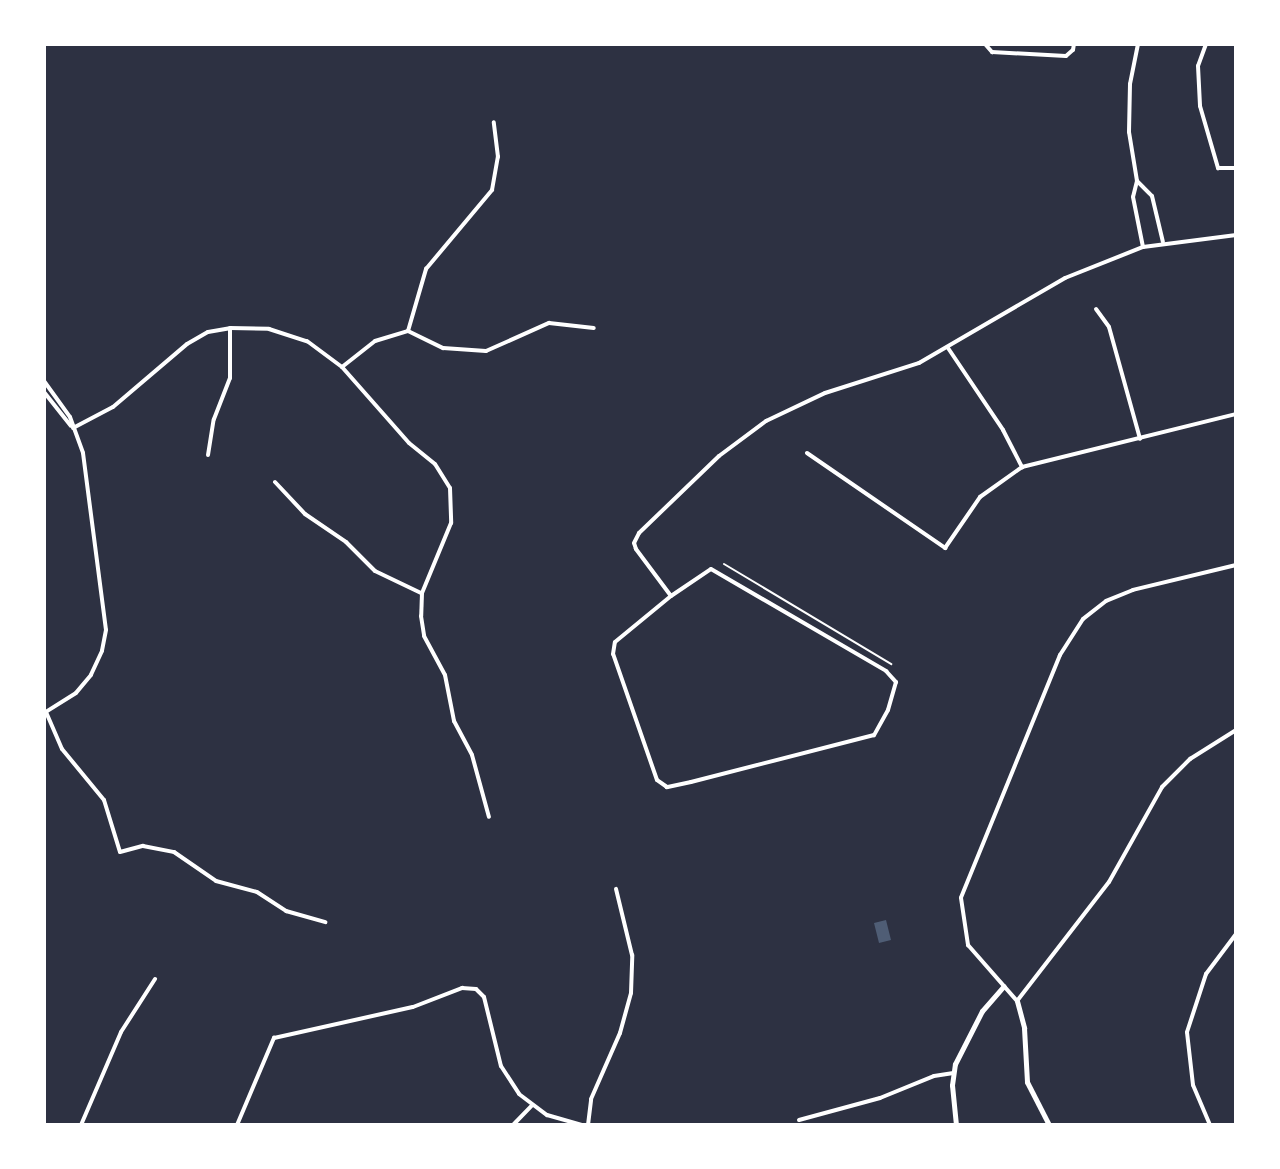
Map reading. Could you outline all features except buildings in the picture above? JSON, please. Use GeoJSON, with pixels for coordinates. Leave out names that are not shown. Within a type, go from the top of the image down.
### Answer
{"type":"FeatureCollection","features":[{"type":"Feature","properties":{"kind":"street"},"geometry":{"type":"LineString","coordinates":[[985,44],[992,52],[1066,56],[1073,50],[1074,44]]}},
{"type":"Feature","properties":{"kind":"street"},"geometry":{"type":"LineString","coordinates":[[1138,44],[1130,84],[1129,132],[1137,181],[1133,197],[1143,247]]}},
{"type":"Feature","properties":{"kind":"street"},"geometry":{"type":"LineString","coordinates":[[1206,44],[1198,66],[1200,106],[1218,168],[1236,168]]}},
{"type":"Feature","properties":{"kind":"street"},"geometry":{"type":"LineString","coordinates":[[408,331],[426,269],[492,190],[498,157],[494,122]]}},
{"type":"Feature","properties":{"kind":"street"},"geometry":{"type":"LineString","coordinates":[[1137,181],[1152,196],[1163,242]]}},
{"type":"Feature","properties":{"kind":"street"},"geometry":{"type":"LineString","coordinates":[[671,596],[634,543],[646,525],[719,456],[766,421],[825,393],[919,363],[1065,278],[1143,247],[1236,235]]}},
{"type":"Feature","properties":{"kind":"street"},"geometry":{"type":"LineString","coordinates":[[1096,309],[1109,327],[1140,439]]}},
{"type":"Feature","properties":{"kind":"street"},"geometry":{"type":"LineString","coordinates":[[342,367],[375,341],[408,331],[443,348],[486,351],[549,323],[594,328]]}},
{"type":"Feature","properties":{"kind":"street"},"geometry":{"type":"LineString","coordinates":[[208,455],[214,419],[230,378],[230,328]]}},
{"type":"Feature","properties":{"kind":"street"},"geometry":{"type":"LineString","coordinates":[[73,428],[113,407],[187,344],[208,332],[230,328],[269,329],[307,341],[342,367],[409,443],[435,464],[450,488],[451,523],[422,593],[424,636],[445,675],[454,721],[472,755],[489,817]]}},
{"type":"Feature","properties":{"kind":"street"},"geometry":{"type":"LineString","coordinates":[[948,348],[1003,430],[1022,467]]}},
{"type":"Feature","properties":{"kind":"street"},"geometry":{"type":"LineString","coordinates":[[44,381],[70,417],[83,453],[106,615],[105,641],[98,663],[84,684],[45,712],[62,749],[104,800],[120,852],[143,846],[174,852],[216,881],[257,892],[286,911],[325,922]]}},
{"type":"Feature","properties":{"kind":"street"},"geometry":{"type":"LineString","coordinates":[[44,392],[73,428]]}},
{"type":"Feature","properties":{"kind":"street"},"geometry":{"type":"LineString","coordinates":[[807,453],[945,548],[980,497],[1022,467],[1236,414]]}},
{"type":"Feature","properties":{"kind":"street"},"geometry":{"type":"LineString","coordinates":[[275,482],[305,514],[346,542],[375,571],[422,593]]}},
{"type":"Feature","properties":{"kind":"street"},"geometry":{"type":"LineString","coordinates":[[1049,1125],[1027,1082],[1024,1028],[1017,1001],[968,945],[961,898],[1070,636],[1083,619],[1106,601],[1133,590],[1236,565]]}},
{"type":"Feature","properties":{"kind":"street"},"geometry":{"type":"LineString","coordinates":[[711,569],[775,603],[886,671],[896,682],[888,710],[874,735],[667,787],[657,780],[650,766],[613,654],[615,642],[671,596],[711,569]]}},
{"type":"Feature","properties":{"kind":"street"},"geometry":{"type":"LineString","coordinates":[[1017,1001],[1109,882],[1162,787],[1190,759],[1236,730]]}},
{"type":"Feature","properties":{"kind":"street"},"geometry":{"type":"LineString","coordinates":[[237,1125],[274,1038],[413,1007],[462,988],[476,989],[484,997],[501,1066],[514,1087],[547,1115],[586,1125],[591,1099],[620,1033],[631,993],[632,955],[616,889]]}},
{"type":"Feature","properties":{"kind":"street"},"geometry":{"type":"LineString","coordinates":[[1210,1125],[1191,1077],[1187,1032],[1206,974],[1236,934]]}},
{"type":"Feature","properties":{"kind":"street"},"geometry":{"type":"LineString","coordinates":[[81,1125],[121,1032],[155,979]]}},
{"type":"Feature","properties":{"kind":"street"},"geometry":{"type":"LineString","coordinates":[[956,1125],[952,1073],[982,1011],[1004,986]]}},
{"type":"Feature","properties":{"kind":"street"},"geometry":{"type":"LineString","coordinates":[[799,1120],[880,1098],[934,1076],[952,1073]]}},
{"type":"Feature","properties":{"kind":"street"},"geometry":{"type":"LineString","coordinates":[[513,1125],[532,1105]]}},
{"type":"Feature","properties":{"kind":"path"},"geometry":{"type":"LineString","coordinates":[[724,564],[891,664]]}},
{"type":"Feature","properties":{"kind":"water"},"geometry":{"type":"Polygon","coordinates":[[[886,920],[891,940],[879,943],[874,923],[886,920]]]}}]}
